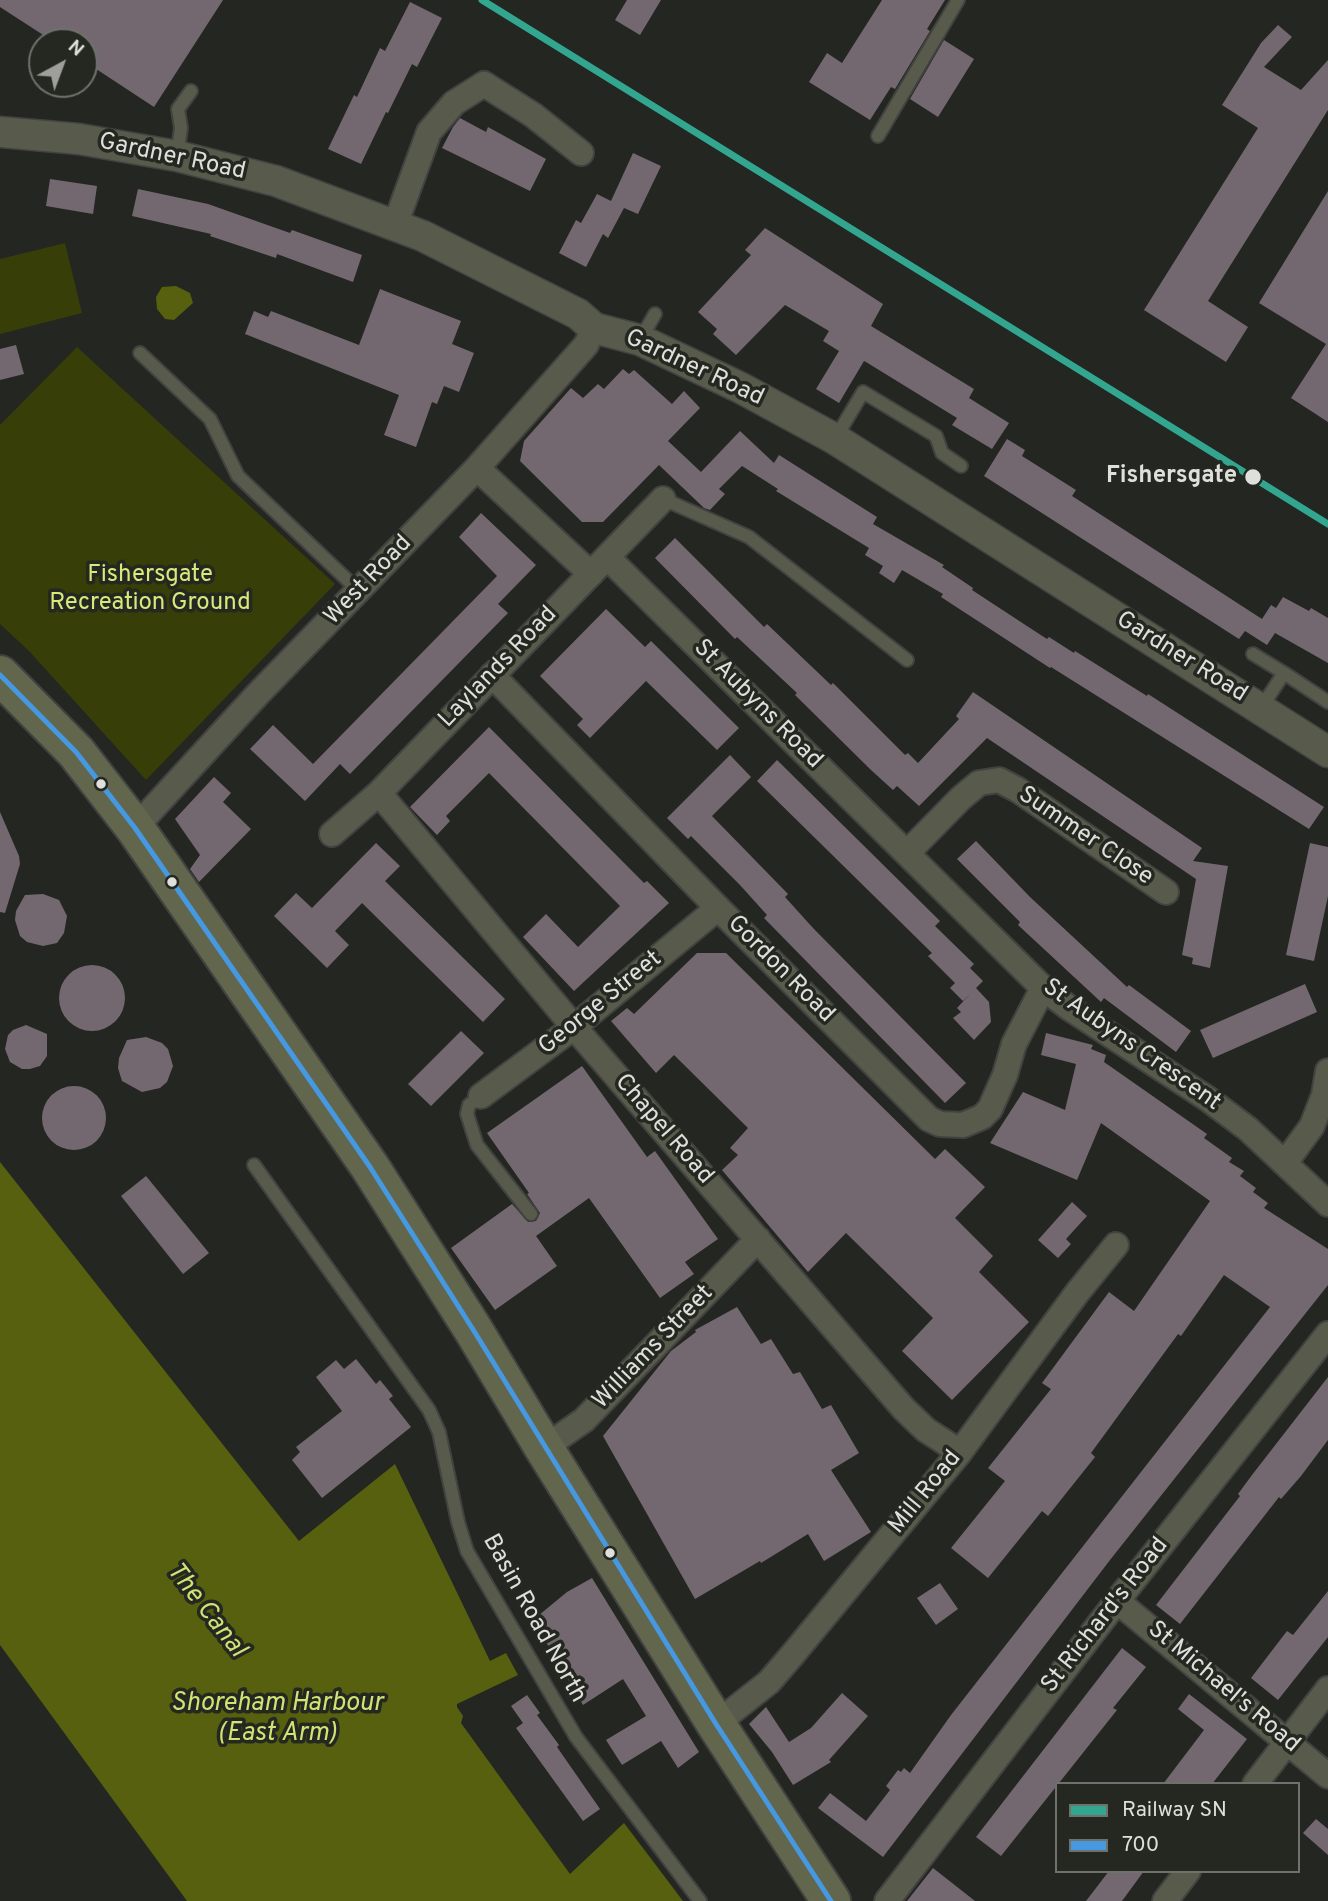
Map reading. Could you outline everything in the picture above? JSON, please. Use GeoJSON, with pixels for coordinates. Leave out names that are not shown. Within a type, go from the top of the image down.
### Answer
{"type":"FeatureCollection","features":[{"type":"Feature","properties":{"kind":"main road"},"geometry":{"type":"LineString","coordinates":[[0,675],[76,752],[135,828],[370,1167],[716,1724],[831,1901]]}},
{"type":"Feature","properties":{"kind":"street"},"geometry":{"type":"LineString","coordinates":[[395,225],[429,132],[454,103],[484,84],[533,115],[581,153]]}},
{"type":"Feature","properties":{"kind":"street","name":"Gardner Road"},"geometry":{"type":"LineString","coordinates":[[0,132],[92,141],[177,156],[276,181],[423,236],[578,314],[594,328],[640,340],[741,388],[835,439],[1328,752]]}},
{"type":"Feature","properties":{"kind":"street","name":"West Road"},"geometry":{"type":"LineString","coordinates":[[135,828],[257,695],[477,468],[586,345],[594,328]]}},
{"type":"Feature","properties":{"kind":"street","name":"St Aubyns Road"},"geometry":{"type":"LineString","coordinates":[[477,468],[599,565],[907,853]]}},
{"type":"Feature","properties":{"kind":"street","name":"Laylands Road"},"geometry":{"type":"LineString","coordinates":[[332,834],[379,793],[663,499]]}},
{"type":"Feature","properties":{"kind":"street","name":"Gordon Road"},"geometry":{"type":"LineString","coordinates":[[492,675],[718,908],[929,1119],[940,1124],[963,1125],[982,1117],[990,1109],[1001,1086],[1014,1044],[1043,988]]}},
{"type":"Feature","properties":{"kind":"street","name":"Summer Close"},"geometry":{"type":"LineString","coordinates":[[907,853],[979,783],[999,780],[1018,790],[1166,892]]}},
{"type":"Feature","properties":{"kind":"street","name":"Chapel Road"},"geometry":{"type":"LineString","coordinates":[[379,793],[574,1027],[904,1409],[926,1430],[960,1452]]}},
{"type":"Feature","properties":{"kind":"street","name":"St Aubyns Crescent"},"geometry":{"type":"LineString","coordinates":[[907,853],[1043,988],[1248,1129],[1328,1204]]}},
{"type":"Feature","properties":{"kind":"street","name":"George Street"},"geometry":{"type":"LineString","coordinates":[[481,1096],[574,1027],[718,908]]}},
{"type":"Feature","properties":{"kind":"street"},"geometry":{"type":"LineString","coordinates":[[1285,1163],[1311,1126],[1324,1095],[1328,1071]]}},
{"type":"Feature","properties":{"kind":"street","name":"Williams Street"},"geometry":{"type":"LineString","coordinates":[[544,1448],[584,1420],[758,1239]]}},
{"type":"Feature","properties":{"kind":"street","name":"Mill Road"},"geometry":{"type":"LineString","coordinates":[[716,1724],[769,1682],[786,1663],[960,1452],[1077,1293],[1116,1245]]}},
{"type":"Feature","properties":{"kind":"street","name":"St Richard's Road"},"geometry":{"type":"LineString","coordinates":[[887,1901],[1117,1601],[1328,1334]]}},
{"type":"Feature","properties":{"kind":"street","name":"St Michael's Road"},"geometry":{"type":"LineString","coordinates":[[1117,1601],[1328,1776]]}},
{"type":"Feature","properties":{"kind":"street"},"geometry":{"type":"LineString","coordinates":[[1256,1782],[1328,1689]]}},
{"type":"Feature","properties":{"kind":"street"},"geometry":{"type":"LineString","coordinates":[[1165,1901],[1186,1873]]}},
{"type":"Feature","properties":{"kind":"lane"},"geometry":{"type":"LineString","coordinates":[[878,136],[958,0]]}},
{"type":"Feature","properties":{"kind":"lane"},"geometry":{"type":"LineString","coordinates":[[177,156],[181,128],[178,109],[191,92]]}},
{"type":"Feature","properties":{"kind":"lane"},"geometry":{"type":"LineString","coordinates":[[640,340],[655,314]]}},
{"type":"Feature","properties":{"kind":"lane"},"geometry":{"type":"LineString","coordinates":[[141,353],[210,419],[238,476],[359,591]]}},
{"type":"Feature","properties":{"kind":"lane"},"geometry":{"type":"LineString","coordinates":[[835,439],[863,392],[936,436],[942,453],[961,466]]}},
{"type":"Feature","properties":{"kind":"lane"},"geometry":{"type":"LineString","coordinates":[[663,499],[749,537],[907,660]]}},
{"type":"Feature","properties":{"kind":"lane"},"geometry":{"type":"LineString","coordinates":[[1253,654],[1328,702]]}},
{"type":"Feature","properties":{"kind":"lane"},"geometry":{"type":"LineString","coordinates":[[1261,708],[1284,674]]}},
{"type":"Feature","properties":{"kind":"lane"},"geometry":{"type":"LineString","coordinates":[[481,1096],[469,1105],[467,1114],[477,1145],[531,1214]]}},
{"type":"Feature","properties":{"kind":"lane","name":"Basin Road North"},"geometry":{"type":"LineString","coordinates":[[254,1165],[429,1410],[439,1432],[458,1522],[467,1551],[576,1737],[700,1901]]}},
{"type":"Feature","properties":{"kind":"green space"},"geometry":{"type":"Polygon","coordinates":[[[65,243],[82,313],[0,334],[0,259],[65,243]]]}},
{"type":"Feature","properties":{"kind":"green space","name":"Fishersgate Recreation Ground"},"geometry":{"type":"Polygon","coordinates":[[[77,347],[335,584],[146,780],[29,651],[0,624],[0,425],[77,347]]]}},
{"type":"Feature","properties":{"kind":"water"},"geometry":{"type":"Polygon","coordinates":[[[176,286],[190,293],[193,303],[174,320],[165,319],[157,309],[156,297],[162,287],[176,286]]]}},
{"type":"Feature","properties":{"kind":"water","name":"Shoreham Harbour (East Arm)"},"geometry":{"type":"Polygon","coordinates":[[[0,1162],[299,1541],[395,1464],[490,1661],[506,1653],[518,1675],[457,1704],[463,1716],[461,1723],[570,1874],[624,1823],[683,1901],[187,1901],[0,1645],[0,1162]]]}},
{"type":"Feature","properties":{"kind":"building"},"geometry":{"type":"Polygon","coordinates":[[[0,0],[223,0],[154,107],[98,70],[98,28],[32,28],[0,7],[0,0]]]}},
{"type":"Feature","properties":{"kind":"building"},"geometry":{"type":"Polygon","coordinates":[[[627,0],[661,0],[640,35],[615,20],[627,0]]]}},
{"type":"Feature","properties":{"kind":"building"},"geometry":{"type":"Polygon","coordinates":[[[882,0],[945,0],[927,29],[930,31],[895,89],[891,87],[870,120],[809,82],[827,53],[842,63],[882,0]]]}},
{"type":"Feature","properties":{"kind":"building"},"geometry":{"type":"Polygon","coordinates":[[[410,2],[442,18],[417,67],[412,64],[361,164],[328,149],[380,48],[385,51],[410,2]]]}},
{"type":"Feature","properties":{"kind":"building"},"geometry":{"type":"Polygon","coordinates":[[[1278,25],[1292,37],[1264,67],[1301,90],[1328,60],[1328,110],[1208,301],[1248,327],[1226,362],[1144,310],[1258,128],[1222,105],[1261,43],[1278,25]]]}},
{"type":"Feature","properties":{"kind":"building"},"geometry":{"type":"Polygon","coordinates":[[[944,40],[974,59],[938,117],[910,99],[944,40]]]}},
{"type":"Feature","properties":{"kind":"building"},"geometry":{"type":"Polygon","coordinates":[[[460,118],[486,132],[488,127],[546,159],[530,191],[442,148],[460,118]]]}},
{"type":"Feature","properties":{"kind":"building"},"geometry":{"type":"Polygon","coordinates":[[[633,153],[661,166],[638,214],[624,208],[608,238],[603,234],[586,267],[559,253],[576,220],[581,223],[597,194],[611,201],[633,153]]]}},
{"type":"Feature","properties":{"kind":"building"},"geometry":{"type":"Polygon","coordinates":[[[50,179],[97,186],[93,214],[46,206],[50,179]]]}},
{"type":"Feature","properties":{"kind":"building"},"geometry":{"type":"Polygon","coordinates":[[[138,189],[208,204],[362,255],[353,282],[277,254],[276,258],[210,236],[211,234],[132,216],[138,189]]]}},
{"type":"Feature","properties":{"kind":"building"},"geometry":{"type":"Polygon","coordinates":[[[1328,191],[1328,422],[1291,398],[1326,344],[1259,303],[1328,191]]]}},
{"type":"Feature","properties":{"kind":"building"},"geometry":{"type":"Polygon","coordinates":[[[765,228],[883,304],[871,326],[974,389],[969,398],[1009,423],[992,449],[952,425],[957,418],[864,361],[839,403],[816,389],[839,351],[823,341],[829,331],[785,305],[736,355],[713,334],[717,329],[698,312],[751,255],[745,250],[765,228]]]}},
{"type":"Feature","properties":{"kind":"building"},"geometry":{"type":"Polygon","coordinates":[[[380,289],[461,321],[452,344],[474,353],[459,392],[444,386],[437,404],[432,402],[416,447],[384,435],[399,395],[245,334],[254,311],[268,317],[271,311],[359,345],[380,289]]]}},
{"type":"Feature","properties":{"kind":"building"},"geometry":{"type":"Polygon","coordinates":[[[16,345],[24,374],[0,380],[0,349],[16,345]]]}},
{"type":"Feature","properties":{"kind":"building"},"geometry":{"type":"Polygon","coordinates":[[[623,369],[629,374],[634,370],[672,404],[684,391],[700,408],[668,441],[701,472],[740,431],[774,463],[779,455],[877,517],[873,524],[944,565],[942,567],[973,588],[972,590],[1047,639],[1049,637],[1074,653],[1075,651],[1147,696],[1148,694],[1324,807],[1309,829],[1050,668],[941,597],[943,594],[902,570],[894,583],[879,573],[883,566],[865,555],[869,548],[776,491],[778,489],[742,466],[719,489],[725,494],[710,510],[704,508],[659,465],[603,522],[582,522],[520,461],[524,441],[571,388],[583,398],[598,384],[604,389],[623,369]]]}},
{"type":"Feature","properties":{"kind":"building"},"geometry":{"type":"Polygon","coordinates":[[[1007,439],[1025,450],[1022,456],[1076,490],[1072,496],[1262,619],[1271,605],[1276,608],[1283,597],[1328,618],[1328,663],[1275,633],[1267,645],[1245,631],[1239,639],[984,476],[1007,439]]]}},
{"type":"Feature","properties":{"kind":"building"},"geometry":{"type":"Polygon","coordinates":[[[481,513],[536,565],[498,604],[508,613],[350,774],[340,764],[305,801],[250,749],[273,725],[313,764],[497,576],[459,537],[481,513]]]}},
{"type":"Feature","properties":{"kind":"building"},"geometry":{"type":"Polygon","coordinates":[[[675,538],[764,627],[767,624],[831,685],[833,683],[905,755],[908,753],[918,763],[959,719],[956,716],[973,692],[1202,848],[1193,861],[1228,866],[1210,968],[1192,964],[1193,958],[1182,955],[1196,879],[987,738],[919,806],[897,786],[893,790],[795,695],[797,693],[737,637],[735,639],[655,558],[675,538]]]}},
{"type":"Feature","properties":{"kind":"building"},"geometry":{"type":"Polygon","coordinates":[[[606,609],[645,647],[651,641],[739,728],[717,750],[646,681],[590,738],[577,725],[583,719],[540,676],[606,609]]]}},
{"type":"Feature","properties":{"kind":"building"},"geometry":{"type":"Polygon","coordinates":[[[489,727],[644,883],[647,881],[669,903],[574,991],[523,937],[546,914],[578,947],[620,906],[489,773],[446,816],[450,821],[437,835],[410,807],[489,727]]]}},
{"type":"Feature","properties":{"kind":"building"},"geometry":{"type":"Polygon","coordinates":[[[730,755],[751,777],[712,816],[788,894],[785,897],[813,928],[966,1083],[945,1103],[764,918],[767,915],[740,885],[691,836],[688,839],[667,818],[730,755]]]}},
{"type":"Feature","properties":{"kind":"building"},"geometry":{"type":"Polygon","coordinates":[[[777,760],[940,921],[935,926],[974,964],[970,968],[983,981],[976,988],[989,1002],[991,1022],[974,1040],[953,1018],[961,1012],[957,1008],[972,992],[963,1001],[950,988],[955,983],[928,956],[932,953],[757,781],[777,760]]]}},
{"type":"Feature","properties":{"kind":"building"},"geometry":{"type":"Polygon","coordinates":[[[214,777],[231,793],[223,802],[251,829],[199,882],[190,869],[200,855],[175,819],[214,777]]]}},
{"type":"Feature","properties":{"kind":"building"},"geometry":{"type":"Polygon","coordinates":[[[0,812],[20,864],[5,913],[0,912],[0,812]]]}},
{"type":"Feature","properties":{"kind":"building"},"geometry":{"type":"Polygon","coordinates":[[[976,841],[1030,897],[1127,987],[1129,985],[1191,1031],[1176,1052],[1104,998],[1101,1002],[1018,925],[1020,922],[957,859],[976,841]]]}},
{"type":"Feature","properties":{"kind":"building"},"geometry":{"type":"Polygon","coordinates":[[[376,843],[400,866],[385,881],[505,999],[483,1022],[362,903],[335,931],[349,945],[327,968],[274,916],[296,893],[312,908],[376,843]]]}},
{"type":"Feature","properties":{"kind":"building"},"geometry":{"type":"Polygon","coordinates":[[[1310,843],[1328,847],[1328,896],[1314,961],[1286,955],[1310,843]]]}},
{"type":"Feature","properties":{"kind":"building"},"geometry":{"type":"Polygon","coordinates":[[[43,894],[59,900],[67,916],[64,933],[57,943],[43,946],[27,942],[20,936],[15,920],[16,911],[25,895],[43,894]]]}},
{"type":"Feature","properties":{"kind":"building"},"geometry":{"type":"Polygon","coordinates":[[[697,953],[726,953],[935,1159],[945,1149],[985,1187],[955,1218],[993,1256],[979,1272],[1029,1322],[952,1400],[902,1351],[933,1318],[846,1233],[808,1272],[722,1170],[738,1155],[730,1148],[748,1128],[674,1055],[656,1073],[611,1021],[627,1008],[634,1014],[697,953]]]}},
{"type":"Feature","properties":{"kind":"building"},"geometry":{"type":"Polygon","coordinates":[[[92,965],[115,975],[125,998],[115,1021],[92,1031],[69,1021],[59,998],[69,975],[92,965]]]}},
{"type":"Feature","properties":{"kind":"building"},"geometry":{"type":"Polygon","coordinates":[[[1305,984],[1317,1012],[1213,1058],[1200,1030],[1305,984]]]}},
{"type":"Feature","properties":{"kind":"building"},"geometry":{"type":"Polygon","coordinates":[[[26,1025],[47,1034],[47,1056],[40,1066],[22,1069],[10,1062],[5,1049],[8,1035],[26,1025]]]}},
{"type":"Feature","properties":{"kind":"building"},"geometry":{"type":"Polygon","coordinates":[[[461,1031],[484,1053],[431,1106],[408,1084],[461,1031]]]}},
{"type":"Feature","properties":{"kind":"building"},"geometry":{"type":"Polygon","coordinates":[[[1046,1033],[1093,1045],[1091,1049],[1106,1055],[1104,1062],[1207,1134],[1204,1138],[1232,1158],[1229,1162],[1244,1171],[1240,1176],[1256,1188],[1253,1192],[1268,1203],[1264,1208],[1328,1249],[1328,1285],[1110,1560],[883,1857],[818,1808],[830,1793],[866,1821],[890,1790],[886,1786],[898,1770],[901,1772],[904,1768],[910,1773],[951,1715],[1270,1307],[1224,1275],[1091,1453],[1095,1457],[1048,1516],[1042,1511],[988,1578],[951,1548],[1005,1481],[988,1468],[1051,1389],[1042,1383],[1109,1292],[1134,1311],[1210,1201],[1101,1123],[1077,1180],[990,1143],[1023,1092],[1065,1110],[1076,1064],[1041,1055],[1046,1033]]]}},
{"type":"Feature","properties":{"kind":"building"},"geometry":{"type":"Polygon","coordinates":[[[146,1037],[162,1043],[168,1049],[173,1066],[167,1082],[160,1088],[142,1092],[122,1081],[118,1068],[119,1058],[127,1040],[146,1037]]]}},
{"type":"Feature","properties":{"kind":"building"},"geometry":{"type":"Polygon","coordinates":[[[582,1066],[647,1157],[655,1151],[718,1239],[685,1262],[694,1274],[660,1298],[589,1198],[536,1236],[557,1266],[495,1310],[451,1248],[512,1204],[528,1222],[536,1221],[540,1213],[487,1133],[582,1066]]]}},
{"type":"Feature","properties":{"kind":"building"},"geometry":{"type":"Polygon","coordinates":[[[74,1086],[92,1092],[100,1100],[106,1118],[100,1136],[92,1144],[74,1150],[56,1144],[48,1136],[42,1118],[48,1100],[56,1092],[74,1086]]]}},
{"type":"Feature","properties":{"kind":"building"},"geometry":{"type":"Polygon","coordinates":[[[146,1176],[209,1253],[183,1274],[121,1196],[146,1176]]]}},
{"type":"Feature","properties":{"kind":"building"},"geometry":{"type":"Polygon","coordinates":[[[1072,1202],[1087,1216],[1066,1239],[1071,1244],[1058,1258],[1038,1240],[1072,1202]]]}},
{"type":"Feature","properties":{"kind":"building"},"geometry":{"type":"Polygon","coordinates":[[[737,1307],[761,1344],[771,1339],[793,1374],[800,1372],[822,1409],[831,1405],[859,1453],[831,1470],[871,1532],[824,1561],[808,1534],[695,1599],[603,1436],[671,1351],[696,1332],[695,1330],[737,1307]]]}},
{"type":"Feature","properties":{"kind":"building"},"geometry":{"type":"Polygon","coordinates":[[[356,1359],[376,1384],[380,1380],[393,1396],[389,1399],[411,1427],[322,1498],[292,1460],[300,1452],[296,1447],[342,1411],[316,1377],[336,1360],[344,1369],[356,1359]]]}},
{"type":"Feature","properties":{"kind":"building"},"geometry":{"type":"Polygon","coordinates":[[[1328,1377],[1328,1440],[1301,1476],[1281,1499],[1279,1497],[1180,1624],[1156,1605],[1328,1377]]]}},
{"type":"Feature","properties":{"kind":"building"},"geometry":{"type":"Polygon","coordinates":[[[592,1578],[699,1752],[678,1768],[661,1741],[622,1765],[606,1740],[646,1716],[623,1679],[583,1705],[533,1620],[567,1592],[592,1578]]]}},
{"type":"Feature","properties":{"kind":"building"},"geometry":{"type":"Polygon","coordinates":[[[940,1583],[958,1609],[936,1625],[917,1598],[940,1583]]]}},
{"type":"Feature","properties":{"kind":"building"},"geometry":{"type":"Polygon","coordinates":[[[1328,1591],[1328,1637],[1278,1700],[1251,1678],[1287,1631],[1293,1635],[1328,1591]]]}},
{"type":"Feature","properties":{"kind":"building"},"geometry":{"type":"Polygon","coordinates":[[[1122,1648],[1146,1667],[1113,1708],[1117,1710],[1060,1782],[1055,1782],[1055,1788],[1001,1856],[976,1837],[1122,1648]]]}},
{"type":"Feature","properties":{"kind":"building"},"geometry":{"type":"Polygon","coordinates":[[[842,1693],[868,1716],[829,1760],[831,1762],[793,1785],[772,1752],[749,1724],[766,1707],[789,1742],[811,1728],[842,1693]]]}},
{"type":"Feature","properties":{"kind":"building"},"geometry":{"type":"Polygon","coordinates":[[[1189,1694],[1247,1739],[1214,1782],[1165,1782],[1204,1730],[1178,1709],[1189,1694]]]}},
{"type":"Feature","properties":{"kind":"building"},"geometry":{"type":"Polygon","coordinates":[[[527,1695],[540,1713],[537,1715],[559,1745],[557,1747],[600,1809],[583,1821],[516,1728],[523,1723],[511,1706],[527,1695]]]}},
{"type":"Feature","properties":{"kind":"building"},"geometry":{"type":"Polygon","coordinates":[[[1316,1819],[1328,1829],[1328,1855],[1303,1833],[1316,1819]]]}},
{"type":"Feature","properties":{"kind":"building"},"geometry":{"type":"Polygon","coordinates":[[[933,1868],[975,1901],[907,1901],[933,1868]]]}},
{"type":"Feature","properties":{"kind":"building"},"geometry":{"type":"Polygon","coordinates":[[[1107,1873],[1143,1873],[1122,1901],[1086,1901],[1107,1873]]]}},
{"type":"Feature","properties":{"kind":"rail line","name":"SN"},"geometry":{"type":"LineString","coordinates":[[482,0],[1328,524]]}},
{"type":"Feature","properties":{"kind":"transit line","name":"700"},"geometry":{"type":"LineString","coordinates":[[0,675],[76,752],[135,828],[370,1167],[716,1724],[831,1901]]}},
{"type":"Feature","properties":{"kind":"place","name":"Fishersgate"},"geometry":{"type":"Point","coordinates":[1253,477]}},
{"type":"Feature","properties":{"kind":"water label","name":"The Canal"},"geometry":{"type":"Point","coordinates":[205,1611]}}]}
